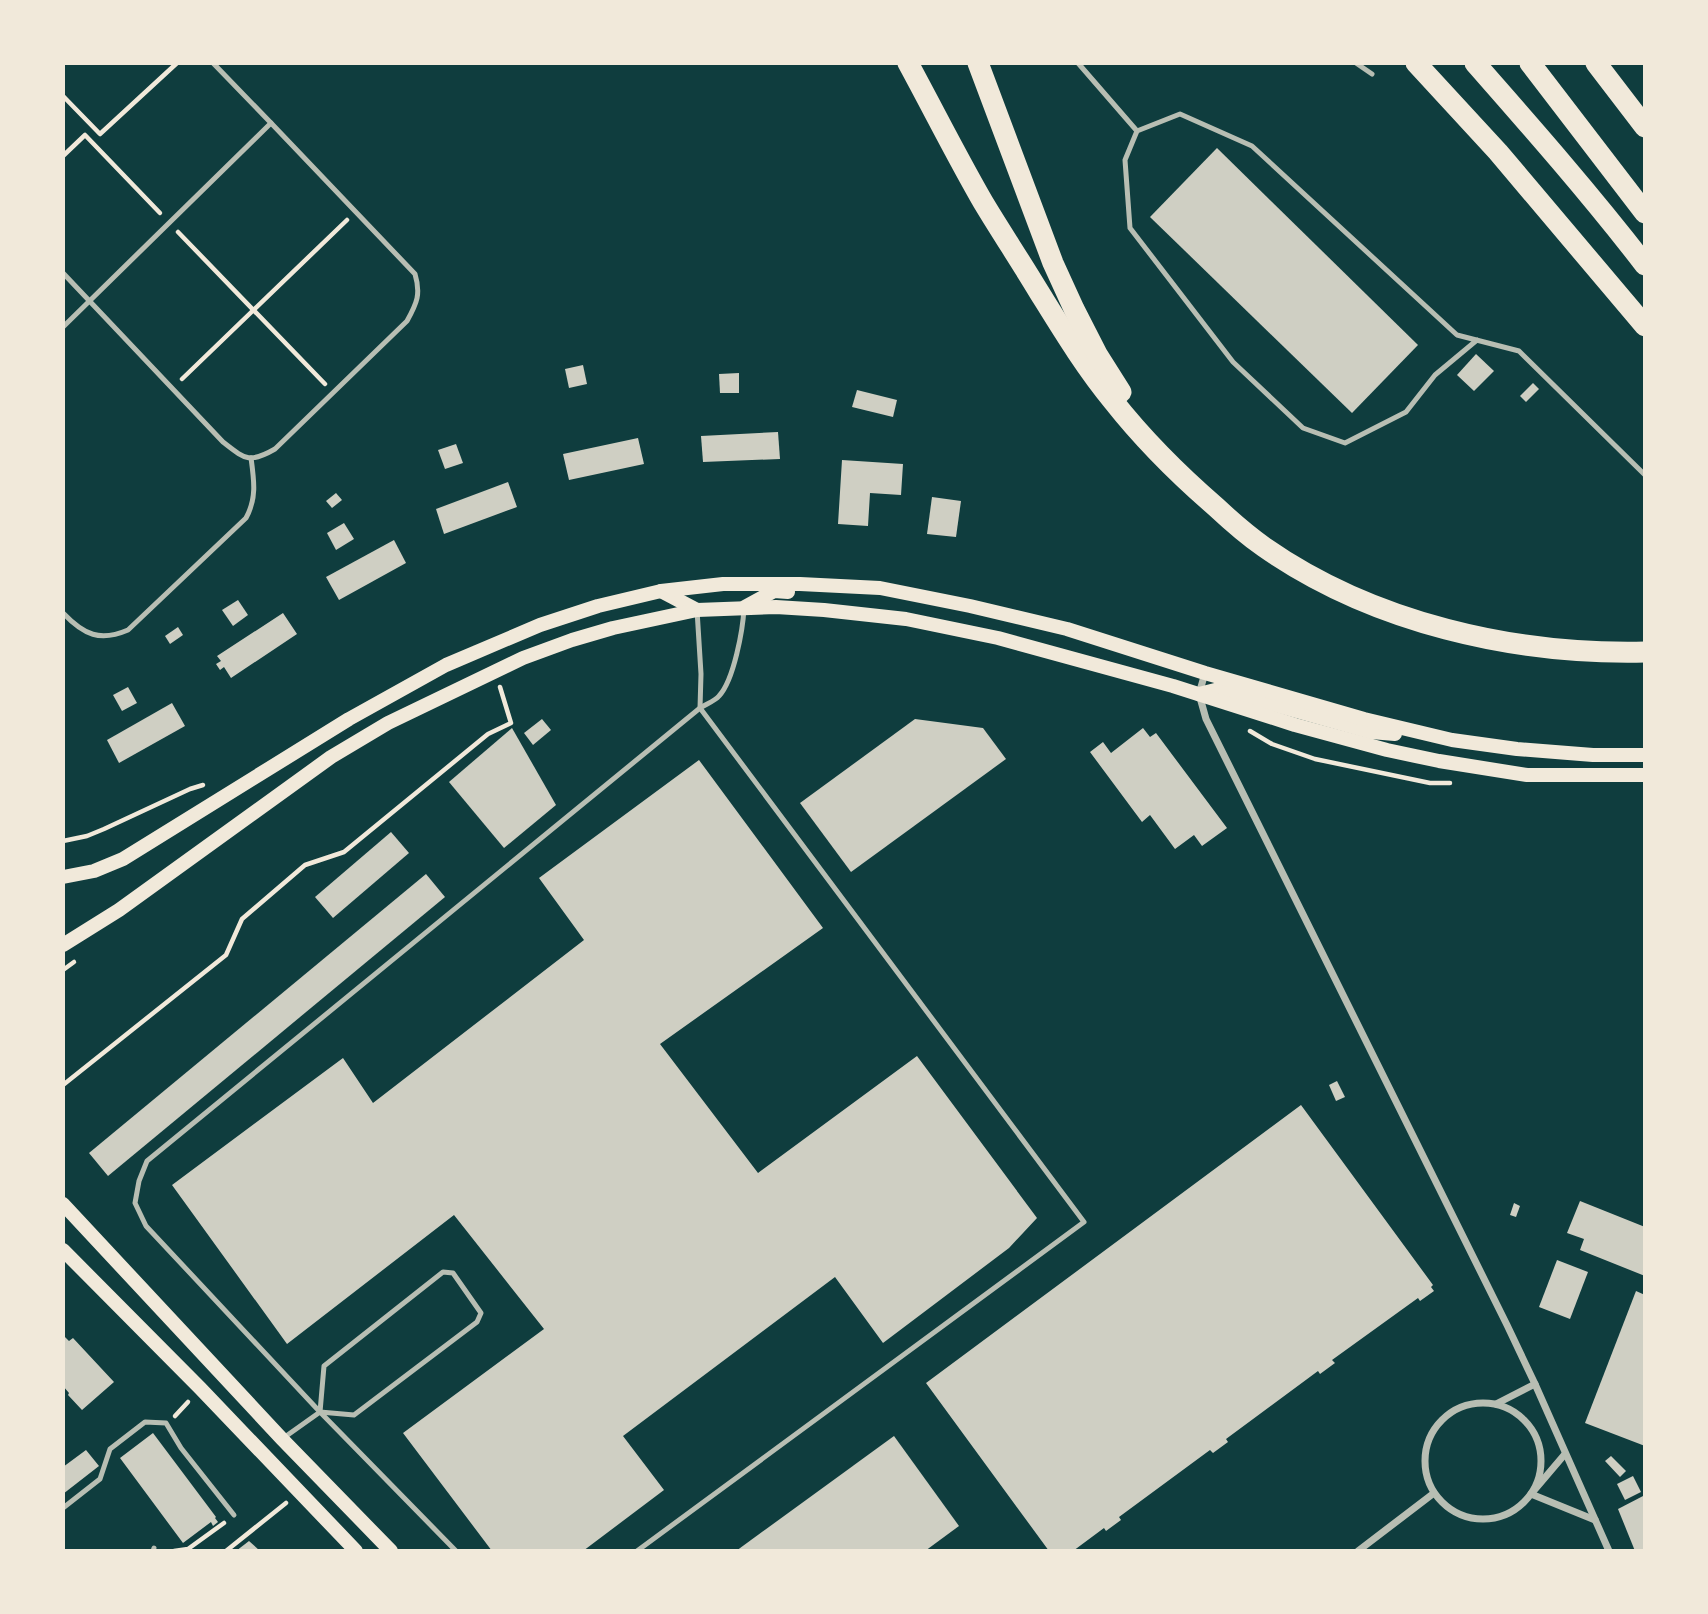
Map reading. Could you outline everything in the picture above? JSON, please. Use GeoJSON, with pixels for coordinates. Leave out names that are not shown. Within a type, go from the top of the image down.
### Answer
{"type":"FeatureCollection","features":[{"type":"Feature","properties":{"kind":"highway"},"geometry":{"type":"LineString","coordinates":[[908,63],[983,202],[1085,363],[1114,403],[1187,481],[1247,535],[1324,583],[1385,611],[1459,632],[1503,641],[1591,651],[1645,652]]}},
{"type":"Feature","properties":{"kind":"highway"},"geometry":{"type":"LineString","coordinates":[[978,63],[1053,263],[1074,309],[1097,354],[1124,397],[1187,481]]}},
{"type":"Feature","properties":{"kind":"highway"},"geometry":{"type":"LineString","coordinates":[[1416,63],[1498,152],[1645,326]]}},
{"type":"Feature","properties":{"kind":"highway"},"geometry":{"type":"LineString","coordinates":[[1475,63],[1645,265]]}},
{"type":"Feature","properties":{"kind":"highway"},"geometry":{"type":"LineString","coordinates":[[1530,63],[1645,213]]}},
{"type":"Feature","properties":{"kind":"highway"},"geometry":{"type":"LineString","coordinates":[[1596,63],[1645,127]]}},
{"type":"Feature","properties":{"kind":"main road"},"geometry":{"type":"LineString","coordinates":[[63,877],[94,871],[123,859],[349,719],[446,665],[540,625],[598,606],[661,591],[723,584],[800,583],[880,588],[1067,629],[1364,719],[1439,736],[1517,749],[1593,755],[1645,755]]}},
{"type":"Feature","properties":{"kind":"main road"},"geometry":{"type":"LineString","coordinates":[[744,607],[774,591],[826,593],[880,588]]}},
{"type":"Feature","properties":{"kind":"main road"},"geometry":{"type":"LineString","coordinates":[[661,591],[697,610]]}},
{"type":"Feature","properties":{"kind":"main road"},"geometry":{"type":"LineString","coordinates":[[63,945],[119,910],[331,757],[388,723],[511,663],[547,649],[613,628],[697,610],[744,607],[824,610],[906,619],[998,638],[1199,694],[1295,725],[1439,761],[1528,775],[1645,775]]}},
{"type":"Feature","properties":{"kind":"main road"},"geometry":{"type":"LineString","coordinates":[[1199,694],[1219,689],[1371,732],[1439,736]]}},
{"type":"Feature","properties":{"kind":"main road"},"geometry":{"type":"LineString","coordinates":[[63,1204],[282,1439],[391,1551]]}},
{"type":"Feature","properties":{"kind":"main road"},"geometry":{"type":"LineString","coordinates":[[63,1250],[356,1551]]}},
{"type":"Feature","properties":{"kind":"street"},"geometry":{"type":"LineString","coordinates":[[1205,673],[1199,694],[1206,719],[1497,1304],[1609,1551]]}},
{"type":"Feature","properties":{"kind":"street"},"geometry":{"type":"LineString","coordinates":[[1496,1404],[1535,1384]]}},
{"type":"Feature","properties":{"kind":"street"},"geometry":{"type":"LineString","coordinates":[[1531,1494],[1539,1477],[1541,1458],[1537,1439],[1527,1423],[1513,1411],[1496,1404],[1461,1406],[1447,1415],[1435,1428],[1427,1444],[1424,1461],[1427,1478],[1434,1493],[1444,1504],[1469,1517],[1482,1519],[1510,1512],[1531,1494],[1565,1454]]}},
{"type":"Feature","properties":{"kind":"street"},"geometry":{"type":"LineString","coordinates":[[1358,1551],[1434,1493]]}},
{"type":"Feature","properties":{"kind":"street"},"geometry":{"type":"LineString","coordinates":[[1531,1494],[1595,1520]]}},
{"type":"Feature","properties":{"kind":"lane"},"geometry":{"type":"LineString","coordinates":[[63,273],[223,442],[239,454],[251,458],[261,457],[275,449],[407,321],[417,300],[419,288],[415,274],[213,63]]}},
{"type":"Feature","properties":{"kind":"lane"},"geometry":{"type":"LineString","coordinates":[[1078,63],[1137,131]]}},
{"type":"Feature","properties":{"kind":"lane"},"geometry":{"type":"LineString","coordinates":[[1356,63],[1372,74]]}},
{"type":"Feature","properties":{"kind":"lane"},"geometry":{"type":"LineString","coordinates":[[1477,340],[1435,375],[1406,412],[1345,443],[1303,428],[1233,362],[1130,228],[1125,160],[1137,131],[1180,114],[1252,146],[1457,335],[1477,340],[1519,351],[1645,475]]}},
{"type":"Feature","properties":{"kind":"lane"},"geometry":{"type":"LineString","coordinates":[[63,327],[271,123]]}},
{"type":"Feature","properties":{"kind":"lane"},"geometry":{"type":"LineString","coordinates":[[63,613],[89,634],[116,635],[128,630],[246,518],[254,494],[251,458]]}},
{"type":"Feature","properties":{"kind":"lane"},"geometry":{"type":"LineString","coordinates":[[456,1551],[320,1412],[146,1226],[135,1203],[139,1181],[147,1161],[700,708],[720,695],[730,676],[739,645],[744,607]]}},
{"type":"Feature","properties":{"kind":"lane"},"geometry":{"type":"LineString","coordinates":[[637,1551],[1084,1222],[700,708],[697,610]]}},
{"type":"Feature","properties":{"kind":"lane"},"geometry":{"type":"LineString","coordinates":[[282,1439],[320,1412],[354,1415],[477,1322],[481,1313],[453,1273],[443,1272],[324,1366],[320,1412]]}},
{"type":"Feature","properties":{"kind":"lane"},"geometry":{"type":"LineString","coordinates":[[63,1508],[100,1479],[110,1449],[145,1422],[166,1423],[180,1448],[234,1515]]}},
{"type":"Feature","properties":{"kind":"path"},"geometry":{"type":"LineString","coordinates":[[92,142],[177,63]]}},
{"type":"Feature","properties":{"kind":"path"},"geometry":{"type":"LineString","coordinates":[[63,96],[100,134]]}},
{"type":"Feature","properties":{"kind":"path"},"geometry":{"type":"LineString","coordinates":[[63,156],[93,127]]}},
{"type":"Feature","properties":{"kind":"path"},"geometry":{"type":"LineString","coordinates":[[85,135],[333,392]]}},
{"type":"Feature","properties":{"kind":"path"},"geometry":{"type":"LineString","coordinates":[[172,388],[355,212]]}},
{"type":"Feature","properties":{"kind":"path"},"geometry":{"type":"LineString","coordinates":[[63,1085],[226,955],[242,919],[305,865],[344,852],[488,734],[511,723],[498,679]]}},
{"type":"Feature","properties":{"kind":"path"},"geometry":{"type":"LineString","coordinates":[[63,841],[87,836],[190,789],[208,784]]}},
{"type":"Feature","properties":{"kind":"path"},"geometry":{"type":"LineString","coordinates":[[63,970],[83,955]]}},
{"type":"Feature","properties":{"kind":"path"},"geometry":{"type":"LineString","coordinates":[[166,1423],[200,1388]]}},
{"type":"Feature","properties":{"kind":"path"},"geometry":{"type":"LineString","coordinates":[[226,1551],[299,1492]]}},
{"type":"Feature","properties":{"kind":"path"},"geometry":{"type":"LineString","coordinates":[[174,1551],[188,1549],[234,1515]]}},
{"type":"Feature","properties":{"kind":"building"},"geometry":{"type":"Polygon","coordinates":[[[1217,148],[1418,345],[1352,413],[1150,217],[1217,148]]]}},
{"type":"Feature","properties":{"kind":"building"},"geometry":{"type":"Polygon","coordinates":[[[1476,354],[1494,371],[1474,391],[1457,375],[1476,354]]]}},
{"type":"Feature","properties":{"kind":"building"},"geometry":{"type":"Polygon","coordinates":[[[583,365],[587,384],[569,388],[565,369],[583,365]]]}},
{"type":"Feature","properties":{"kind":"building"},"geometry":{"type":"Polygon","coordinates":[[[739,373],[739,393],[720,393],[719,374],[739,373]]]}},
{"type":"Feature","properties":{"kind":"building"},"geometry":{"type":"Polygon","coordinates":[[[1533,383],[1539,389],[1526,402],[1520,396],[1533,383]]]}},
{"type":"Feature","properties":{"kind":"building"},"geometry":{"type":"Polygon","coordinates":[[[857,390],[897,400],[893,417],[852,407],[857,390]]]}},
{"type":"Feature","properties":{"kind":"building"},"geometry":{"type":"Polygon","coordinates":[[[778,432],[780,459],[703,462],[701,436],[778,432]]]}},
{"type":"Feature","properties":{"kind":"building"},"geometry":{"type":"Polygon","coordinates":[[[638,438],[644,464],[569,480],[563,454],[638,438]]]}},
{"type":"Feature","properties":{"kind":"building"},"geometry":{"type":"Polygon","coordinates":[[[456,444],[463,463],[445,469],[438,450],[456,444]]]}},
{"type":"Feature","properties":{"kind":"building"},"geometry":{"type":"Polygon","coordinates":[[[842,460],[903,464],[901,495],[870,493],[868,526],[838,524],[842,460]]]}},
{"type":"Feature","properties":{"kind":"building"},"geometry":{"type":"Polygon","coordinates":[[[508,482],[517,507],[444,534],[436,509],[508,482]]]}},
{"type":"Feature","properties":{"kind":"building"},"geometry":{"type":"Polygon","coordinates":[[[336,493],[342,500],[332,508],[326,501],[336,493]]]}},
{"type":"Feature","properties":{"kind":"building"},"geometry":{"type":"Polygon","coordinates":[[[932,497],[961,501],[956,537],[927,534],[932,497]]]}},
{"type":"Feature","properties":{"kind":"building"},"geometry":{"type":"Polygon","coordinates":[[[344,523],[354,539],[336,550],[327,533],[344,523]]]}},
{"type":"Feature","properties":{"kind":"building"},"geometry":{"type":"Polygon","coordinates":[[[394,540],[406,563],[339,600],[326,577],[394,540]]]}},
{"type":"Feature","properties":{"kind":"building"},"geometry":{"type":"Polygon","coordinates":[[[238,600],[248,615],[233,626],[222,610],[238,600]]]}},
{"type":"Feature","properties":{"kind":"building"},"geometry":{"type":"Polygon","coordinates":[[[283,613],[297,634],[231,678],[224,667],[220,670],[216,664],[221,661],[217,656],[283,613]]]}},
{"type":"Feature","properties":{"kind":"building"},"geometry":{"type":"Polygon","coordinates":[[[178,627],[183,635],[170,644],[165,636],[178,627]]]}},
{"type":"Feature","properties":{"kind":"building"},"geometry":{"type":"Polygon","coordinates":[[[128,687],[137,703],[122,711],[113,695],[128,687]]]}},
{"type":"Feature","properties":{"kind":"building"},"geometry":{"type":"Polygon","coordinates":[[[172,703],[185,726],[119,763],[107,740],[172,703]]]}},
{"type":"Feature","properties":{"kind":"building"},"geometry":{"type":"Polygon","coordinates":[[[542,719],[551,730],[533,745],[524,733],[542,719]]]}},
{"type":"Feature","properties":{"kind":"building"},"geometry":{"type":"Polygon","coordinates":[[[915,719],[983,728],[1006,759],[851,872],[800,803],[915,719]]]}},
{"type":"Feature","properties":{"kind":"building"},"geometry":{"type":"Polygon","coordinates":[[[512,728],[556,805],[504,848],[449,782],[512,728]]]}},
{"type":"Feature","properties":{"kind":"building"},"geometry":{"type":"Polygon","coordinates":[[[1143,728],[1150,737],[1156,733],[1227,828],[1202,846],[1194,835],[1175,849],[1150,815],[1142,822],[1090,752],[1103,742],[1111,753],[1143,728]]]}},
{"type":"Feature","properties":{"kind":"building"},"geometry":{"type":"Polygon","coordinates":[[[699,760],[823,928],[660,1044],[758,1173],[917,1056],[1037,1218],[1009,1248],[883,1343],[835,1277],[623,1436],[664,1490],[583,1551],[492,1551],[403,1433],[544,1329],[454,1215],[287,1344],[172,1185],[343,1058],[373,1103],[584,940],[539,878],[699,760]]]}},
{"type":"Feature","properties":{"kind":"building"},"geometry":{"type":"Polygon","coordinates":[[[391,832],[409,853],[333,918],[315,897],[391,832]]]}},
{"type":"Feature","properties":{"kind":"building"},"geometry":{"type":"Polygon","coordinates":[[[426,874],[445,897],[108,1176],[89,1153],[426,874]]]}},
{"type":"Feature","properties":{"kind":"building"},"geometry":{"type":"Polygon","coordinates":[[[1337,1081],[1345,1097],[1336,1101],[1329,1085],[1337,1081]]]}},
{"type":"Feature","properties":{"kind":"building"},"geometry":{"type":"Polygon","coordinates":[[[1301,1105],[1433,1285],[1431,1287],[1434,1291],[1420,1301],[1418,1298],[1332,1360],[1335,1363],[1320,1374],[1318,1371],[1226,1439],[1228,1442],[1213,1453],[1210,1450],[1119,1517],[1121,1520],[1106,1531],[1104,1528],[1073,1551],[1049,1551],[926,1383],[1301,1105]]]}},
{"type":"Feature","properties":{"kind":"building"},"geometry":{"type":"Polygon","coordinates":[[[1580,1201],[1645,1227],[1645,1276],[1580,1250],[1584,1239],[1567,1233],[1580,1201]]]}},
{"type":"Feature","properties":{"kind":"building"},"geometry":{"type":"Polygon","coordinates":[[[1514,1203],[1520,1206],[1516,1217],[1510,1215],[1514,1203]]]}},
{"type":"Feature","properties":{"kind":"building"},"geometry":{"type":"Polygon","coordinates":[[[1557,1260],[1588,1272],[1570,1319],[1539,1307],[1557,1260]]]}},
{"type":"Feature","properties":{"kind":"building"},"geometry":{"type":"Polygon","coordinates":[[[1636,1291],[1645,1295],[1645,1446],[1585,1423],[1636,1291]]]}},
{"type":"Feature","properties":{"kind":"building"},"geometry":{"type":"Polygon","coordinates":[[[63,1335],[69,1341],[73,1338],[114,1382],[82,1410],[63,1386],[63,1335]]]}},
{"type":"Feature","properties":{"kind":"building"},"geometry":{"type":"Polygon","coordinates":[[[153,1433],[218,1522],[213,1526],[211,1522],[183,1543],[120,1458],[153,1433]]]}},
{"type":"Feature","properties":{"kind":"building"},"geometry":{"type":"Polygon","coordinates":[[[894,1436],[959,1526],[925,1551],[736,1551],[894,1436]]]}},
{"type":"Feature","properties":{"kind":"building"},"geometry":{"type":"Polygon","coordinates":[[[86,1450],[99,1466],[63,1494],[63,1467],[86,1450]]]}},
{"type":"Feature","properties":{"kind":"building"},"geometry":{"type":"Polygon","coordinates":[[[1611,1456],[1626,1471],[1620,1477],[1605,1461],[1611,1456]]]}},
{"type":"Feature","properties":{"kind":"building"},"geometry":{"type":"Polygon","coordinates":[[[1633,1476],[1641,1492],[1625,1500],[1617,1484],[1633,1476]]]}},
{"type":"Feature","properties":{"kind":"building"},"geometry":{"type":"Polygon","coordinates":[[[1645,1495],[1645,1551],[1635,1551],[1618,1509],[1645,1495]]]}},
{"type":"Feature","properties":{"kind":"building"},"geometry":{"type":"Polygon","coordinates":[[[249,1541],[260,1551],[236,1551],[249,1541]]]}}]}
